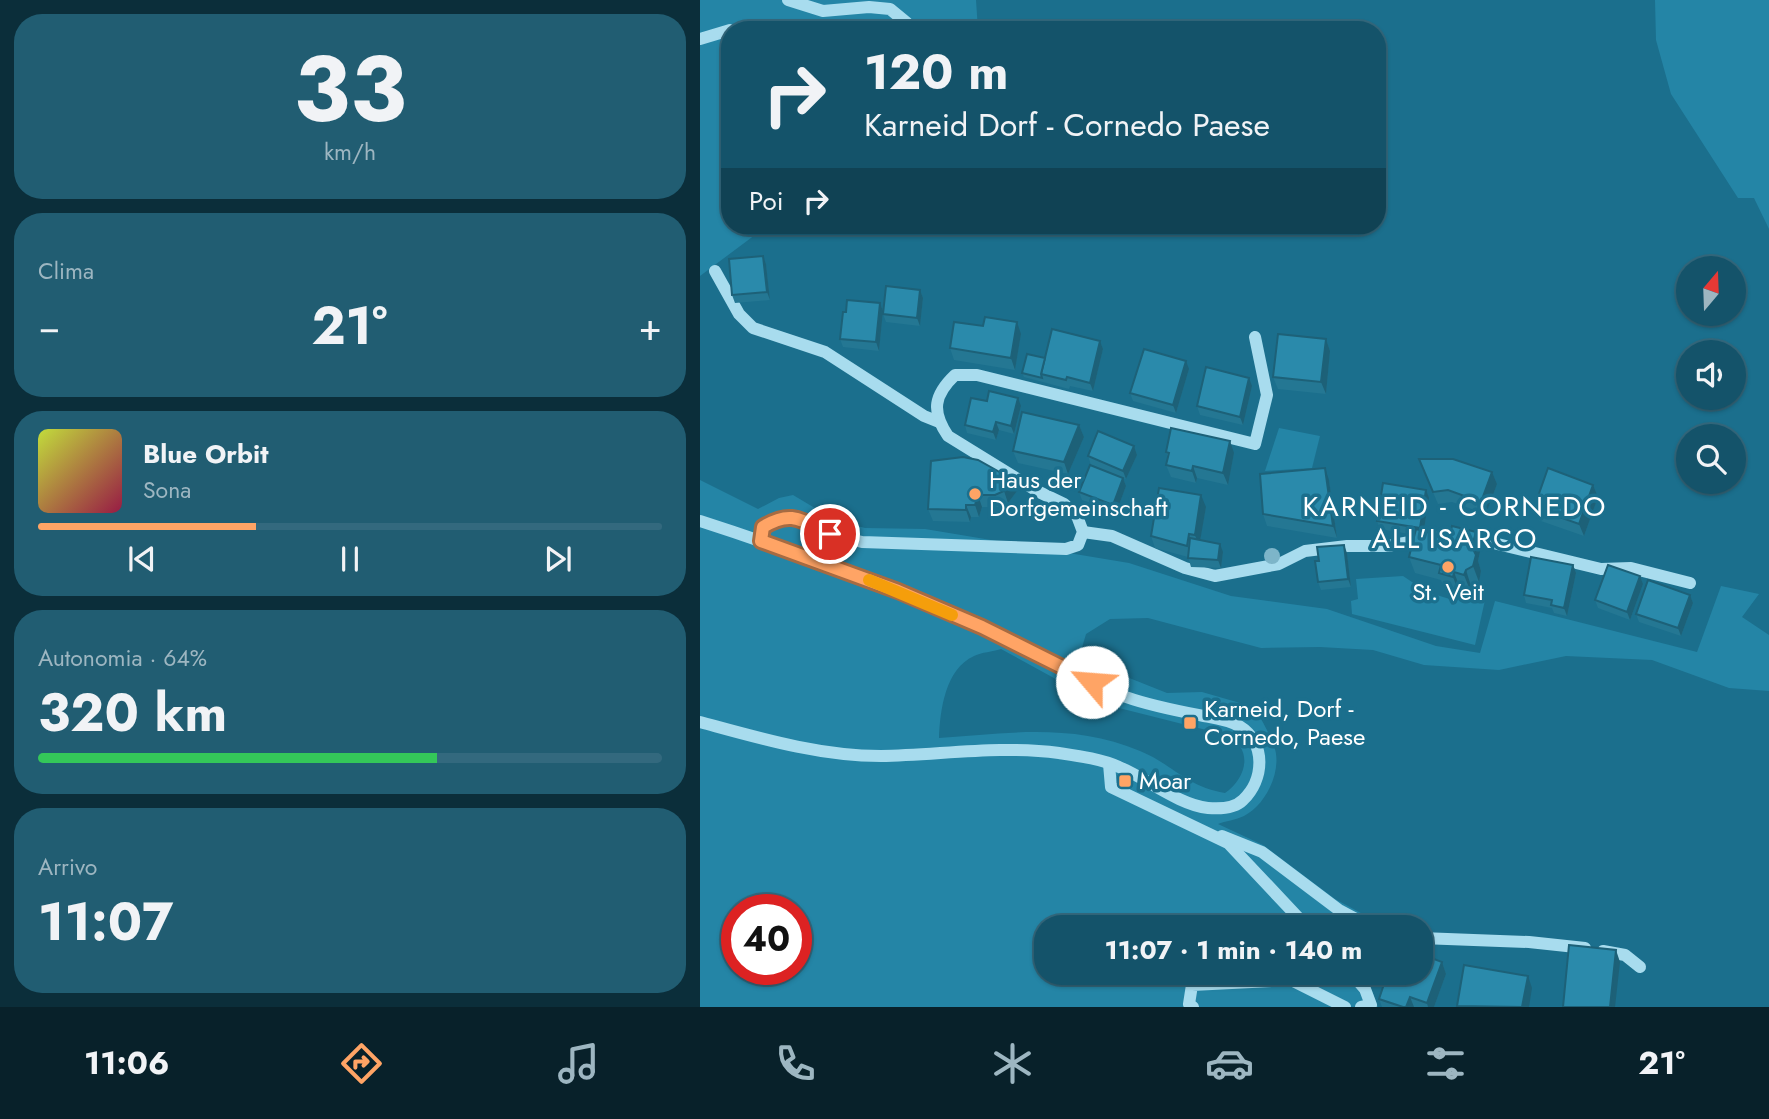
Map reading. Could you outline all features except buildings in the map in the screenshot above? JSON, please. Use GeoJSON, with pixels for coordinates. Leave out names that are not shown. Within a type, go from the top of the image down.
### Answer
{"type":"FeatureCollection","features":[{"type":"Feature","properties":{"kind":"street"},"geometry":{"type":"LineString","coordinates":[[788,0],[824,11],[869,7],[890,9],[905,21]]}},
{"type":"Feature","properties":{"kind":"street"},"geometry":{"type":"LineString","coordinates":[[700,39],[721,33]]}},
{"type":"Feature","properties":{"kind":"street"},"geometry":{"type":"LineString","coordinates":[[715,271],[739,314],[753,328],[825,352],[924,416],[939,422]]}},
{"type":"Feature","properties":{"kind":"street"},"geometry":{"type":"LineString","coordinates":[[761,541],[763,527],[776,518],[790,516],[830,534],[862,542],[1066,549],[1078,545],[1083,532],[1077,516],[1064,504],[1037,491],[948,436],[939,422],[936,405],[941,388],[955,374],[977,375],[1255,444],[1267,395],[1255,337]]}},
{"type":"Feature","properties":{"kind":"street"},"geometry":{"type":"LineString","coordinates":[[700,521],[898,591],[982,627],[1126,697],[1164,709],[1218,719],[1239,726],[1252,739],[1259,754],[1260,772],[1252,790],[1239,804],[1206,808],[1109,764],[1054,752],[878,756],[813,750],[775,743],[700,722]]}},
{"type":"Feature","properties":{"kind":"street"},"geometry":{"type":"LineString","coordinates":[[1083,532],[1112,536],[1185,568],[1215,576],[1279,564],[1305,551],[1347,546],[1387,546],[1456,534],[1601,569],[1631,568],[1690,583]]}},
{"type":"Feature","properties":{"kind":"street"},"geometry":{"type":"LineString","coordinates":[[1109,764],[1111,787],[1228,843],[1296,915]]}},
{"type":"Feature","properties":{"kind":"street"},"geometry":{"type":"LineString","coordinates":[[1195,828],[1235,839],[1262,852],[1348,915]]}},
{"type":"Feature","properties":{"kind":"street"},"geometry":{"type":"LineString","coordinates":[[1433,938],[1529,942],[1592,948],[1625,955],[1640,967]]}},
{"type":"Feature","properties":{"kind":"street"},"geometry":{"type":"LineString","coordinates":[[1193,1007],[1189,1004],[1192,985],[1291,980],[1345,1007]]}},
{"type":"Feature","properties":{"kind":"street"},"geometry":{"type":"LineString","coordinates":[[1361,1007],[1371,1005],[1362,985]]}},
{"type":"Feature","properties":{"kind":"shaded area"},"geometry":{"type":"Polygon","coordinates":[[[700,0],[976,0],[977,21],[721,21],[721,235],[755,235],[700,276],[700,0]]]}},
{"type":"Feature","properties":{"kind":"shaded area"},"geometry":{"type":"Polygon","coordinates":[[[1655,0],[1769,0],[1769,229],[1754,198],[1738,198],[1671,94],[1656,40],[1655,0]]]}},
{"type":"Feature","properties":{"kind":"shaded area"},"geometry":{"type":"Polygon","coordinates":[[[1279,428],[1320,436],[1312,468],[1265,471],[1279,428]]]}},
{"type":"Feature","properties":{"kind":"shaded area"},"geometry":{"type":"Polygon","coordinates":[[[700,480],[758,509],[779,498],[793,495],[835,520],[865,528],[925,529],[1129,563],[1231,596],[1327,609],[1436,646],[1480,653],[1495,601],[1697,652],[1721,586],[1759,594],[1742,617],[1769,635],[1769,691],[1729,688],[1652,660],[1566,656],[1499,670],[1424,665],[1373,650],[1261,648],[1148,618],[1110,619],[1086,634],[1079,658],[1167,693],[1202,692],[1254,707],[1276,755],[1271,786],[1252,811],[1218,824],[1263,845],[1335,899],[1364,915],[1034,915],[1034,985],[1368,985],[1378,1007],[700,1007],[700,480]],[[1001,649],[974,656],[956,670],[950,681],[943,704],[939,738],[1041,732],[1090,736],[1140,751],[1190,781],[1212,790],[1225,793],[1238,779],[1244,755],[1241,747],[1226,735],[1119,708],[1063,683],[1001,649]]]}},
{"type":"Feature","properties":{"kind":"shaded area"},"geometry":{"type":"Polygon","coordinates":[[[1403,576],[1427,592],[1456,601],[1460,593],[1485,600],[1475,645],[1352,614],[1351,601],[1358,599],[1356,579],[1403,576]]]}},
{"type":"Feature","properties":{"kind":"slow traffic"},"geometry":{"type":"LineString","coordinates":[[869,580],[952,615]]}},
{"type":"Feature","properties":{"kind":"place","name":"Haus der Dorfgemeinschaft"},"geometry":{"type":"Point","coordinates":[975,494]}},
{"type":"Feature","properties":{"kind":"place","name":"St. Veit"},"geometry":{"type":"Point","coordinates":[1448,567]}},
{"type":"Feature","properties":{"kind":"place","name":"Karneid, Dorf - Cornedo, Paese"},"geometry":{"type":"Point","coordinates":[1190,723]}},
{"type":"Feature","properties":{"kind":"place","name":"Moar"},"geometry":{"type":"Point","coordinates":[1125,781]}},
{"type":"Feature","properties":{"kind":"district","name":"KARNEID - CORNEDO ALL'ISARCO"},"geometry":{"type":"Point","coordinates":[1455,522]}},
{"type":"Feature","properties":{"kind":"route"},"geometry":{"type":"LineString","coordinates":[[830,534],[790,516],[776,518],[763,527],[761,541],[898,591],[982,627],[1092,682]]}}]}
